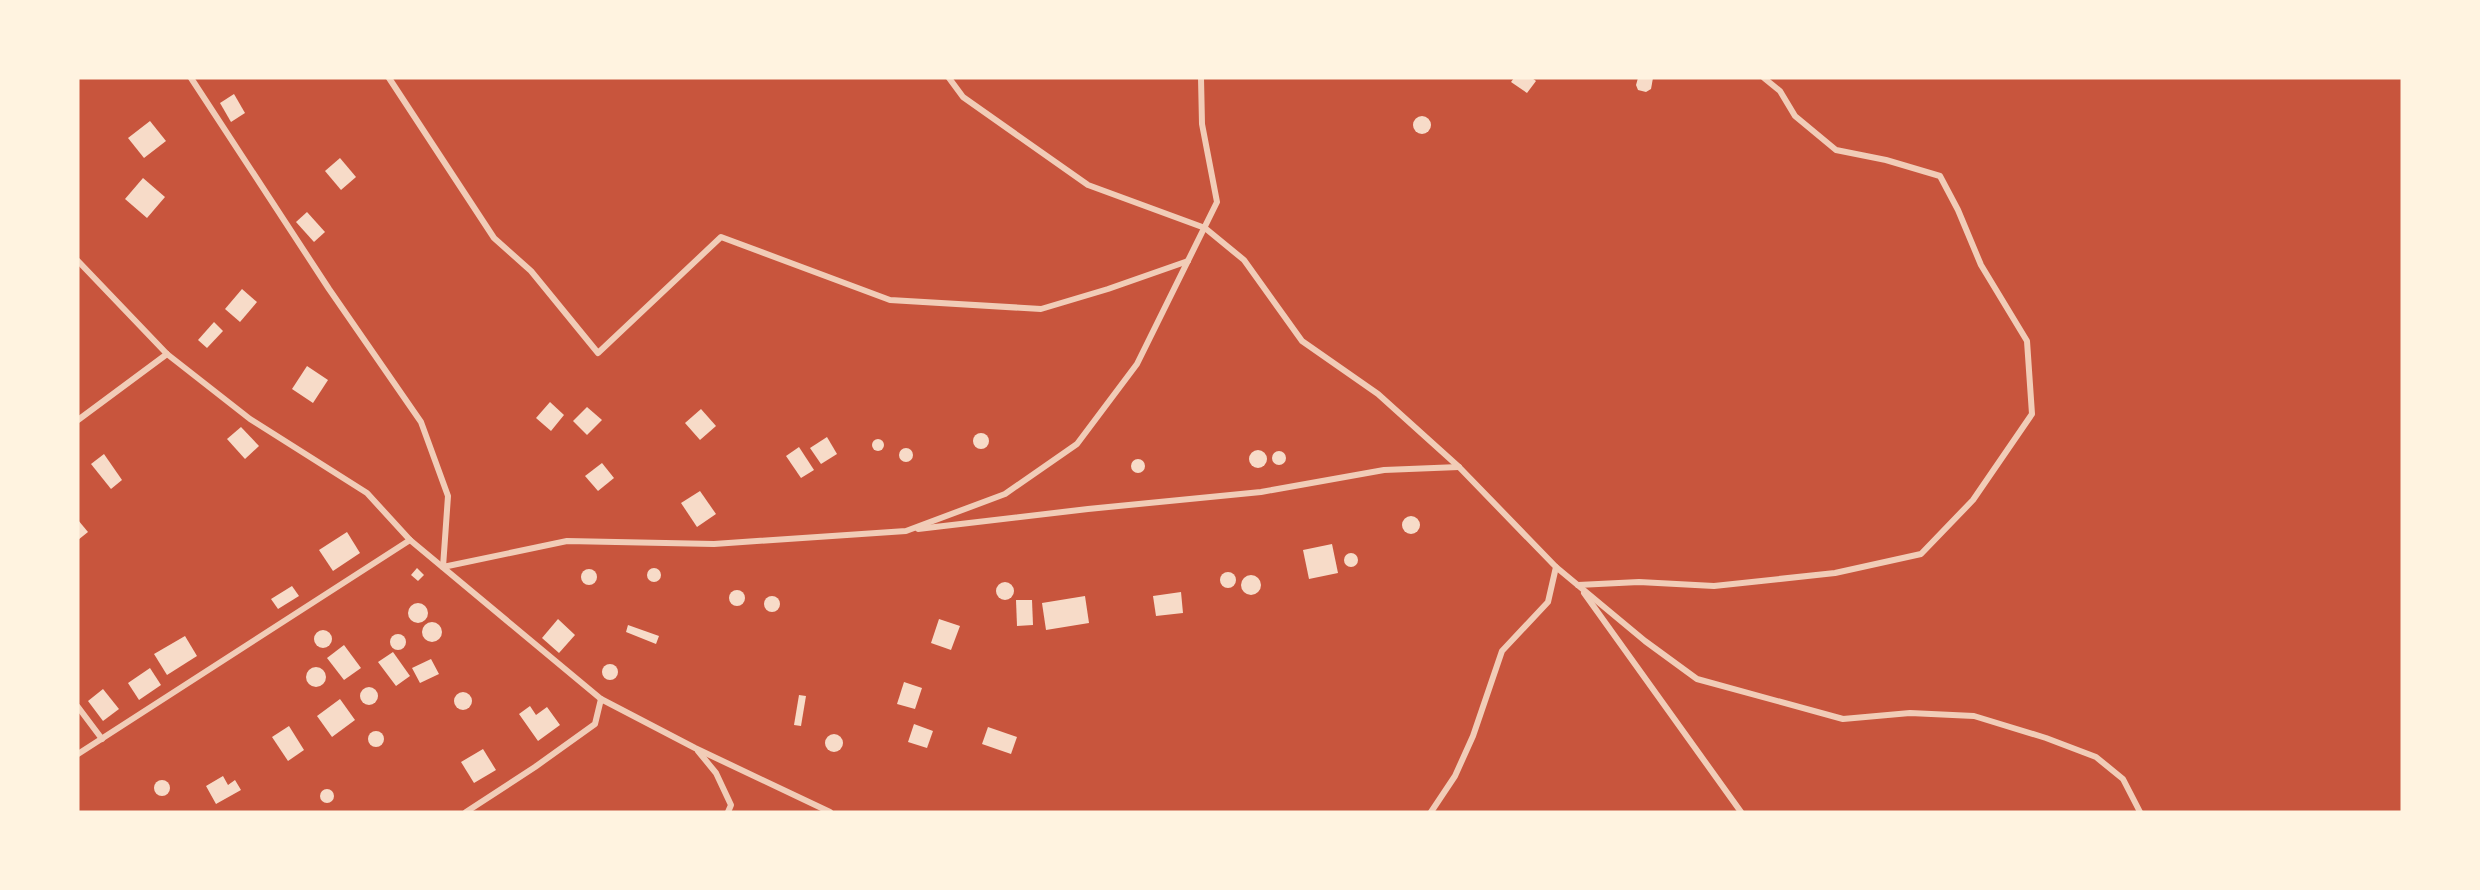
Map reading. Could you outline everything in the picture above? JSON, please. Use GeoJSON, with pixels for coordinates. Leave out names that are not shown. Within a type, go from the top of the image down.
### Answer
{"type":"FeatureCollection","features":[{"type":"Feature","properties":{"kind":"street"},"geometry":{"type":"LineString","coordinates":[[190,78],[329,289],[422,422],[448,496],[442,567]]}},
{"type":"Feature","properties":{"kind":"street"},"geometry":{"type":"LineString","coordinates":[[389,78],[494,238],[531,271],[598,354],[721,237],[890,300],[1041,309],[1188,261]]}},
{"type":"Feature","properties":{"kind":"street"},"geometry":{"type":"LineString","coordinates":[[949,78],[963,97],[1088,185],[1204,228],[1244,260],[1302,341],[1378,394],[1459,467],[1556,567],[1646,641],[1697,679],[1842,719],[1910,714],[1974,716],[2046,738],[2096,757],[2123,779],[2140,812]]}},
{"type":"Feature","properties":{"kind":"street"},"geometry":{"type":"LineString","coordinates":[[906,531],[1005,494],[1077,444],[1137,364],[1217,202],[1202,124],[1202,78]]}},
{"type":"Feature","properties":{"kind":"street"},"geometry":{"type":"LineString","coordinates":[[1578,585],[1639,582],[1714,586],[1835,573],[1921,554],[1972,500],[2032,414],[2027,341],[1981,265],[1958,210],[1940,176],[1886,160],[1836,150],[1795,116],[1780,91],[1764,78]]}},
{"type":"Feature","properties":{"kind":"street"},"geometry":{"type":"LineString","coordinates":[[78,261],[167,354],[250,419],[367,493],[410,540],[601,699],[695,748],[830,812]]}},
{"type":"Feature","properties":{"kind":"street"},"geometry":{"type":"LineString","coordinates":[[78,420],[167,354]]}},
{"type":"Feature","properties":{"kind":"street"},"geometry":{"type":"LineString","coordinates":[[442,567],[567,542],[714,544],[906,531],[1088,509],[1262,492],[1384,470],[1459,467]]}},
{"type":"Feature","properties":{"kind":"street"},"geometry":{"type":"LineString","coordinates":[[78,754],[410,540]]}},
{"type":"Feature","properties":{"kind":"street"},"geometry":{"type":"LineString","coordinates":[[1431,812],[1455,776],[1473,736],[1502,651],[1548,602],[1556,567]]}},
{"type":"Feature","properties":{"kind":"street"},"geometry":{"type":"LineString","coordinates":[[1578,585],[1742,812]]}},
{"type":"Feature","properties":{"kind":"street"},"geometry":{"type":"LineString","coordinates":[[466,812],[536,767],[595,724],[601,699]]}},
{"type":"Feature","properties":{"kind":"street"},"geometry":{"type":"LineString","coordinates":[[78,707],[102,739]]}},
{"type":"Feature","properties":{"kind":"street"},"geometry":{"type":"LineString","coordinates":[[695,748],[716,773],[731,805],[728,812]]}},
{"type":"Feature","properties":{"kind":"building"},"geometry":{"type":"Polygon","coordinates":[[[1514,78],[1532,78],[1536,81],[1527,93],[1511,82],[1514,78]]]}},
{"type":"Feature","properties":{"kind":"building"},"geometry":{"type":"Polygon","coordinates":[[[1638,78],[1653,78],[1651,89],[1646,92],[1638,90],[1636,85],[1638,78]]]}},
{"type":"Feature","properties":{"kind":"building"},"geometry":{"type":"Polygon","coordinates":[[[234,94],[245,113],[231,122],[220,103],[234,94]]]}},
{"type":"Feature","properties":{"kind":"building"},"geometry":{"type":"Polygon","coordinates":[[[1422,116],[1428,119],[1431,125],[1428,131],[1422,134],[1416,131],[1413,125],[1416,119],[1422,116]]]}},
{"type":"Feature","properties":{"kind":"building"},"geometry":{"type":"Polygon","coordinates":[[[150,121],[166,141],[144,158],[128,138],[150,121]]]}},
{"type":"Feature","properties":{"kind":"building"},"geometry":{"type":"Polygon","coordinates":[[[340,158],[356,177],[341,190],[325,171],[340,158]]]}},
{"type":"Feature","properties":{"kind":"building"},"geometry":{"type":"Polygon","coordinates":[[[143,178],[165,197],[147,218],[125,199],[143,178]]]}},
{"type":"Feature","properties":{"kind":"building"},"geometry":{"type":"Polygon","coordinates":[[[307,212],[325,232],[314,242],[296,222],[307,212]]]}},
{"type":"Feature","properties":{"kind":"building"},"geometry":{"type":"Polygon","coordinates":[[[242,289],[257,302],[240,322],[225,309],[242,289]]]}},
{"type":"Feature","properties":{"kind":"building"},"geometry":{"type":"Polygon","coordinates":[[[214,322],[223,331],[207,348],[198,340],[214,322]]]}},
{"type":"Feature","properties":{"kind":"building"},"geometry":{"type":"Polygon","coordinates":[[[307,366],[328,380],[313,403],[292,389],[307,366]]]}},
{"type":"Feature","properties":{"kind":"building"},"geometry":{"type":"Polygon","coordinates":[[[550,402],[564,415],[551,431],[536,418],[550,402]]]}},
{"type":"Feature","properties":{"kind":"building"},"geometry":{"type":"Polygon","coordinates":[[[587,407],[602,420],[587,435],[573,421],[587,407]]]}},
{"type":"Feature","properties":{"kind":"building"},"geometry":{"type":"Polygon","coordinates":[[[701,409],[716,426],[700,440],[685,423],[701,409]]]}},
{"type":"Feature","properties":{"kind":"building"},"geometry":{"type":"Polygon","coordinates":[[[241,427],[259,446],[245,459],[227,439],[241,427]]]}},
{"type":"Feature","properties":{"kind":"building"},"geometry":{"type":"Polygon","coordinates":[[[981,433],[989,441],[981,449],[973,441],[981,433]]]}},
{"type":"Feature","properties":{"kind":"building"},"geometry":{"type":"Polygon","coordinates":[[[827,437],[837,454],[821,464],[810,448],[827,437]]]}},
{"type":"Feature","properties":{"kind":"building"},"geometry":{"type":"Polygon","coordinates":[[[878,439],[884,445],[878,451],[872,445],[878,439]]]}},
{"type":"Feature","properties":{"kind":"building"},"geometry":{"type":"Polygon","coordinates":[[[799,447],[814,470],[801,478],[786,456],[799,447]]]}},
{"type":"Feature","properties":{"kind":"building"},"geometry":{"type":"Polygon","coordinates":[[[903,448],[909,448],[913,455],[909,462],[903,462],[899,458],[899,452],[903,448]]]}},
{"type":"Feature","properties":{"kind":"building"},"geometry":{"type":"Polygon","coordinates":[[[1258,450],[1264,453],[1267,459],[1264,465],[1258,468],[1252,465],[1249,459],[1252,453],[1258,450]]]}},
{"type":"Feature","properties":{"kind":"building"},"geometry":{"type":"Polygon","coordinates":[[[1276,451],[1282,451],[1286,458],[1282,465],[1276,465],[1272,461],[1272,455],[1276,451]]]}},
{"type":"Feature","properties":{"kind":"building"},"geometry":{"type":"Polygon","coordinates":[[[104,454],[122,480],[111,489],[91,464],[104,454]]]}},
{"type":"Feature","properties":{"kind":"building"},"geometry":{"type":"Polygon","coordinates":[[[1135,459],[1141,459],[1145,466],[1141,473],[1135,473],[1131,469],[1131,463],[1135,459]]]}},
{"type":"Feature","properties":{"kind":"building"},"geometry":{"type":"Polygon","coordinates":[[[602,463],[614,478],[598,491],[585,476],[602,463]]]}},
{"type":"Feature","properties":{"kind":"building"},"geometry":{"type":"Polygon","coordinates":[[[700,491],[716,514],[697,527],[681,503],[700,491]]]}},
{"type":"Feature","properties":{"kind":"building"},"geometry":{"type":"Polygon","coordinates":[[[1411,516],[1417,519],[1420,525],[1417,531],[1411,534],[1405,531],[1402,525],[1405,519],[1411,516]]]}},
{"type":"Feature","properties":{"kind":"building"},"geometry":{"type":"Polygon","coordinates":[[[78,520],[88,532],[78,540],[78,520]]]}},
{"type":"Feature","properties":{"kind":"building"},"geometry":{"type":"Polygon","coordinates":[[[347,532],[360,553],[333,571],[319,550],[347,532]]]}},
{"type":"Feature","properties":{"kind":"building"},"geometry":{"type":"Polygon","coordinates":[[[1332,544],[1338,573],[1309,579],[1303,550],[1332,544]]]}},
{"type":"Feature","properties":{"kind":"building"},"geometry":{"type":"Polygon","coordinates":[[[1348,553],[1354,553],[1358,560],[1354,567],[1348,567],[1344,563],[1344,557],[1348,553]]]}},
{"type":"Feature","properties":{"kind":"building"},"geometry":{"type":"Polygon","coordinates":[[[417,568],[424,575],[418,581],[411,575],[417,568]]]}},
{"type":"Feature","properties":{"kind":"building"},"geometry":{"type":"Polygon","coordinates":[[[654,568],[659,570],[661,575],[659,580],[654,582],[649,580],[647,575],[649,570],[654,568]]]}},
{"type":"Feature","properties":{"kind":"building"},"geometry":{"type":"Polygon","coordinates":[[[589,569],[597,577],[589,585],[581,577],[589,569]]]}},
{"type":"Feature","properties":{"kind":"building"},"geometry":{"type":"Polygon","coordinates":[[[1228,572],[1236,580],[1228,588],[1220,580],[1228,572]]]}},
{"type":"Feature","properties":{"kind":"building"},"geometry":{"type":"Polygon","coordinates":[[[1251,575],[1258,578],[1261,585],[1258,592],[1251,595],[1244,592],[1241,585],[1244,578],[1251,575]]]}},
{"type":"Feature","properties":{"kind":"building"},"geometry":{"type":"Polygon","coordinates":[[[1005,582],[1013,587],[1014,591],[1009,599],[1005,600],[997,595],[996,591],[1001,583],[1005,582]]]}},
{"type":"Feature","properties":{"kind":"building"},"geometry":{"type":"Polygon","coordinates":[[[292,586],[299,596],[278,609],[271,599],[292,586]]]}},
{"type":"Feature","properties":{"kind":"building"},"geometry":{"type":"Polygon","coordinates":[[[737,590],[743,592],[745,598],[743,604],[737,606],[731,604],[729,598],[731,592],[737,590]]]}},
{"type":"Feature","properties":{"kind":"building"},"geometry":{"type":"Polygon","coordinates":[[[1181,592],[1183,613],[1156,616],[1153,596],[1181,592]]]}},
{"type":"Feature","properties":{"kind":"building"},"geometry":{"type":"Polygon","coordinates":[[[769,596],[775,596],[780,604],[778,610],[769,612],[764,607],[764,601],[769,596]]]}},
{"type":"Feature","properties":{"kind":"building"},"geometry":{"type":"Polygon","coordinates":[[[1085,596],[1089,623],[1046,630],[1042,603],[1085,596]]]}},
{"type":"Feature","properties":{"kind":"building"},"geometry":{"type":"Polygon","coordinates":[[[1016,600],[1032,600],[1033,625],[1017,626],[1016,600]]]}},
{"type":"Feature","properties":{"kind":"building"},"geometry":{"type":"Polygon","coordinates":[[[418,603],[425,606],[428,613],[425,620],[418,623],[411,620],[408,613],[411,606],[418,603]]]}},
{"type":"Feature","properties":{"kind":"building"},"geometry":{"type":"Polygon","coordinates":[[[558,619],[575,635],[559,653],[542,638],[558,619]]]}},
{"type":"Feature","properties":{"kind":"building"},"geometry":{"type":"Polygon","coordinates":[[[939,619],[960,626],[951,650],[931,643],[939,619]]]}},
{"type":"Feature","properties":{"kind":"building"},"geometry":{"type":"Polygon","coordinates":[[[432,622],[439,625],[442,632],[439,639],[432,642],[425,639],[422,632],[425,625],[432,622]]]}},
{"type":"Feature","properties":{"kind":"building"},"geometry":{"type":"Polygon","coordinates":[[[628,625],[659,636],[656,644],[626,632],[628,625]]]}},
{"type":"Feature","properties":{"kind":"building"},"geometry":{"type":"Polygon","coordinates":[[[323,630],[329,633],[332,639],[329,645],[323,648],[317,645],[314,639],[317,633],[323,630]]]}},
{"type":"Feature","properties":{"kind":"building"},"geometry":{"type":"Polygon","coordinates":[[[395,634],[401,634],[406,642],[404,648],[395,650],[390,645],[390,639],[395,634]]]}},
{"type":"Feature","properties":{"kind":"building"},"geometry":{"type":"Polygon","coordinates":[[[185,636],[197,656],[167,675],[154,654],[185,636]]]}},
{"type":"Feature","properties":{"kind":"building"},"geometry":{"type":"Polygon","coordinates":[[[344,645],[361,668],[344,680],[327,658],[344,645]]]}},
{"type":"Feature","properties":{"kind":"building"},"geometry":{"type":"Polygon","coordinates":[[[393,652],[410,676],[396,686],[378,662],[393,652]]]}},
{"type":"Feature","properties":{"kind":"building"},"geometry":{"type":"Polygon","coordinates":[[[431,659],[439,674],[420,683],[412,668],[431,659]]]}},
{"type":"Feature","properties":{"kind":"building"},"geometry":{"type":"Polygon","coordinates":[[[610,664],[618,672],[610,680],[602,672],[610,664]]]}},
{"type":"Feature","properties":{"kind":"building"},"geometry":{"type":"Polygon","coordinates":[[[316,667],[323,670],[326,677],[323,684],[316,687],[309,684],[306,677],[309,670],[316,667]]]}},
{"type":"Feature","properties":{"kind":"building"},"geometry":{"type":"Polygon","coordinates":[[[150,668],[161,685],[139,700],[128,683],[150,668]]]}},
{"type":"Feature","properties":{"kind":"building"},"geometry":{"type":"Polygon","coordinates":[[[904,682],[922,688],[915,709],[897,704],[904,682]]]}},
{"type":"Feature","properties":{"kind":"building"},"geometry":{"type":"Polygon","coordinates":[[[369,687],[375,690],[378,696],[375,702],[369,705],[363,702],[360,696],[363,690],[369,687]]]}},
{"type":"Feature","properties":{"kind":"building"},"geometry":{"type":"Polygon","coordinates":[[[103,689],[119,709],[103,721],[88,701],[103,689]]]}},
{"type":"Feature","properties":{"kind":"building"},"geometry":{"type":"Polygon","coordinates":[[[463,692],[469,695],[472,701],[469,707],[463,710],[457,707],[454,701],[457,695],[463,692]]]}},
{"type":"Feature","properties":{"kind":"building"},"geometry":{"type":"Polygon","coordinates":[[[799,695],[806,696],[801,726],[794,725],[799,695]]]}},
{"type":"Feature","properties":{"kind":"building"},"geometry":{"type":"Polygon","coordinates":[[[340,699],[355,720],[332,737],[317,716],[340,699]]]}},
{"type":"Feature","properties":{"kind":"building"},"geometry":{"type":"Polygon","coordinates":[[[530,706],[536,715],[547,707],[560,725],[538,741],[519,714],[530,706]]]}},
{"type":"Feature","properties":{"kind":"building"},"geometry":{"type":"Polygon","coordinates":[[[914,724],[933,731],[927,748],[908,742],[914,724]]]}},
{"type":"Feature","properties":{"kind":"building"},"geometry":{"type":"Polygon","coordinates":[[[289,726],[304,750],[288,761],[272,737],[289,726]]]}},
{"type":"Feature","properties":{"kind":"building"},"geometry":{"type":"Polygon","coordinates":[[[988,727],[1017,737],[1011,754],[982,744],[988,727]]]}},
{"type":"Feature","properties":{"kind":"building"},"geometry":{"type":"Polygon","coordinates":[[[376,731],[384,739],[376,747],[368,739],[376,731]]]}},
{"type":"Feature","properties":{"kind":"building"},"geometry":{"type":"Polygon","coordinates":[[[834,734],[840,737],[843,743],[840,749],[834,752],[828,749],[825,743],[828,737],[834,734]]]}},
{"type":"Feature","properties":{"kind":"building"},"geometry":{"type":"Polygon","coordinates":[[[483,749],[496,770],[474,783],[461,762],[483,749]]]}},
{"type":"Feature","properties":{"kind":"building"},"geometry":{"type":"Polygon","coordinates":[[[223,776],[228,785],[235,780],[241,790],[216,804],[206,786],[223,776]]]}},
{"type":"Feature","properties":{"kind":"building"},"geometry":{"type":"Polygon","coordinates":[[[159,780],[165,780],[170,788],[168,794],[159,796],[154,791],[154,785],[159,780]]]}},
{"type":"Feature","properties":{"kind":"building"},"geometry":{"type":"Polygon","coordinates":[[[327,789],[332,791],[334,796],[332,801],[327,803],[322,801],[320,796],[322,791],[327,789]]]}}]}
